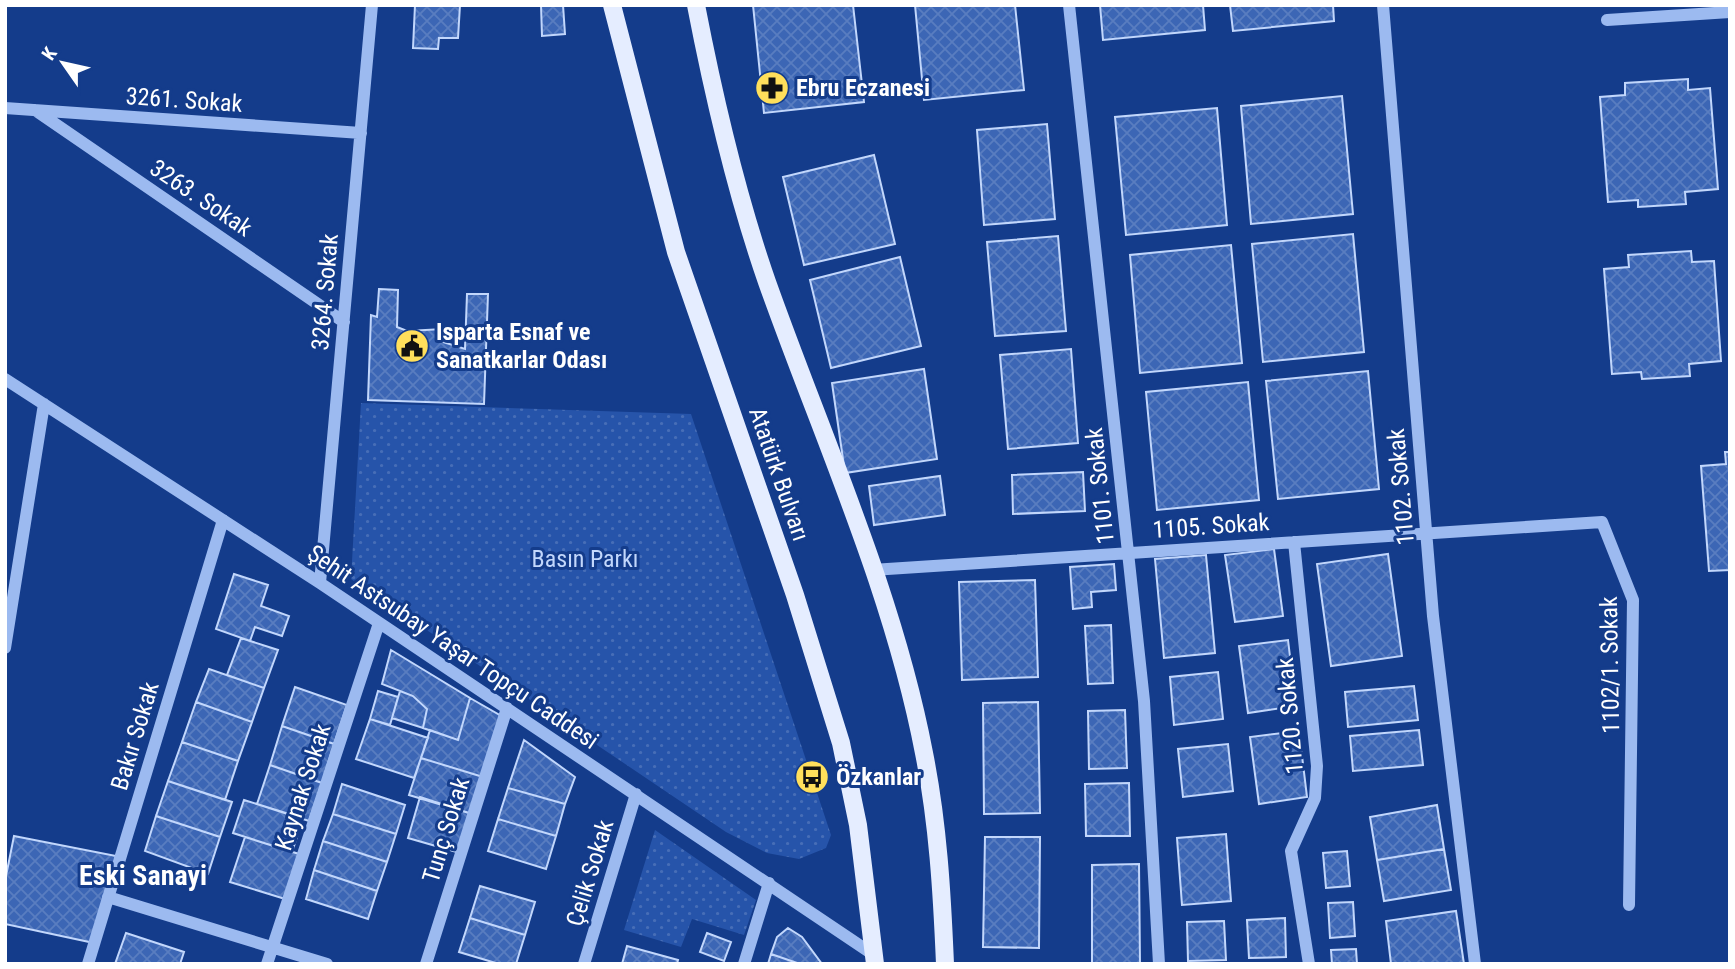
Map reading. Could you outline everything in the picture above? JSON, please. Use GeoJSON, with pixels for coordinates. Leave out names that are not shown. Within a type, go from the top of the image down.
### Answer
{"type":"FeatureCollection","features":[{"type":"Feature","properties":{"kind":"main road","name":"Atatürk Bulvarı"},"geometry":{"type":"LineString","coordinates":[[612,5],[676,252],[795,595],[841,743],[858,825],[874,959]]}},
{"type":"Feature","properties":{"kind":"main road"},"geometry":{"type":"LineString","coordinates":[[696,5],[737,184],[766,279],[872,570],[924,751],[937,829],[945,964]]}},
{"type":"Feature","properties":{"kind":"street","name":"3264. Sokak"},"geometry":{"type":"LineString","coordinates":[[320,583],[372,5]]}},
{"type":"Feature","properties":{"kind":"street","name":"1101. Sokak"},"geometry":{"type":"LineString","coordinates":[[1069,5],[1144,701],[1159,964]]}},
{"type":"Feature","properties":{"kind":"street","name":"1102. Sokak"},"geometry":{"type":"LineString","coordinates":[[1383,5],[1426,532],[1446,734],[1475,964]]}},
{"type":"Feature","properties":{"kind":"street"},"geometry":{"type":"LineString","coordinates":[[1607,20],[1730,12]]}},
{"type":"Feature","properties":{"kind":"street","name":"3261. Sokak"},"geometry":{"type":"LineString","coordinates":[[5,108],[361,133]]}},
{"type":"Feature","properties":{"kind":"street","name":"3263. Sokak"},"geometry":{"type":"LineString","coordinates":[[35,110],[344,322]]}},
{"type":"Feature","properties":{"kind":"street","name":"Şehit Astsubay Yaşar Topçu Caddesi"},"geometry":{"type":"LineString","coordinates":[[5,379],[320,583],[769,883],[874,959]]}},
{"type":"Feature","properties":{"kind":"street"},"geometry":{"type":"LineString","coordinates":[[5,648],[44,404]]}},
{"type":"Feature","properties":{"kind":"street","name":"Bakır Sokak"},"geometry":{"type":"LineString","coordinates":[[88,964],[223,520]]}},
{"type":"Feature","properties":{"kind":"street","name":"1102/1. Sokak"},"geometry":{"type":"LineString","coordinates":[[1426,532],[1602,522],[1633,600],[1629,905]]}},
{"type":"Feature","properties":{"kind":"street","name":"1105. Sokak"},"geometry":{"type":"LineString","coordinates":[[872,570],[1426,532]]}},
{"type":"Feature","properties":{"kind":"street","name":"1120. Sokak"},"geometry":{"type":"LineString","coordinates":[[1294,542],[1317,766],[1315,797],[1291,851],[1309,964]]}},
{"type":"Feature","properties":{"kind":"street","name":"Kaynak Sokak"},"geometry":{"type":"LineString","coordinates":[[267,964],[379,623]]}},
{"type":"Feature","properties":{"kind":"street","name":"Tunç Sokak"},"geometry":{"type":"LineString","coordinates":[[426,964],[507,708]]}},
{"type":"Feature","properties":{"kind":"street","name":"Çelik Sokak"},"geometry":{"type":"LineString","coordinates":[[584,964],[636,794]]}},
{"type":"Feature","properties":{"kind":"street"},"geometry":{"type":"LineString","coordinates":[[744,964],[769,883]]}},
{"type":"Feature","properties":{"kind":"street"},"geometry":{"type":"LineString","coordinates":[[108,897],[327,964]]}},
{"type":"Feature","properties":{"kind":"green space","name":"Basın Parkı"},"geometry":{"type":"Polygon","coordinates":[[[361,403],[691,414],[831,835],[826,848],[799,859],[767,853],[726,832],[351,579],[361,403]]]}},
{"type":"Feature","properties":{"kind":"green space"},"geometry":{"type":"Polygon","coordinates":[[[655,830],[756,900],[744,935],[692,919],[681,947],[624,930],[655,830]]]}},
{"type":"Feature","properties":{"kind":"building"},"geometry":{"type":"Polygon","coordinates":[[[415,5],[460,5],[458,38],[439,38],[438,49],[413,48],[415,5]]]}},
{"type":"Feature","properties":{"kind":"building"},"geometry":{"type":"Polygon","coordinates":[[[541,5],[563,5],[565,34],[542,36],[541,5]]]}},
{"type":"Feature","properties":{"kind":"building"},"geometry":{"type":"Polygon","coordinates":[[[753,5],[853,5],[864,102],[764,113],[753,5]]]}},
{"type":"Feature","properties":{"kind":"building"},"geometry":{"type":"Polygon","coordinates":[[[915,5],[1015,5],[1024,90],[924,100],[915,5]]]}},
{"type":"Feature","properties":{"kind":"building"},"geometry":{"type":"Polygon","coordinates":[[[1100,5],[1203,5],[1205,30],[1103,40],[1100,5]]]}},
{"type":"Feature","properties":{"kind":"building"},"geometry":{"type":"Polygon","coordinates":[[[1230,5],[1333,5],[1334,21],[1233,31],[1230,5]]]}},
{"type":"Feature","properties":{"kind":"building"},"geometry":{"type":"Polygon","coordinates":[[[1688,79],[1688,90],[1710,88],[1718,189],[1685,192],[1686,204],[1638,207],[1638,200],[1608,202],[1600,97],[1625,95],[1625,83],[1688,79]]]}},
{"type":"Feature","properties":{"kind":"building"},"geometry":{"type":"Polygon","coordinates":[[[1342,96],[1353,214],[1251,224],[1241,106],[1342,96]]]}},
{"type":"Feature","properties":{"kind":"building"},"geometry":{"type":"Polygon","coordinates":[[[1217,108],[1227,225],[1126,235],[1115,117],[1217,108]]]}},
{"type":"Feature","properties":{"kind":"building"},"geometry":{"type":"Polygon","coordinates":[[[1047,124],[1055,219],[984,225],[977,130],[1047,124]]]}},
{"type":"Feature","properties":{"kind":"building"},"geometry":{"type":"Polygon","coordinates":[[[874,155],[895,244],[804,265],[783,177],[874,155]]]}},
{"type":"Feature","properties":{"kind":"building"},"geometry":{"type":"Polygon","coordinates":[[[1353,234],[1364,352],[1263,362],[1252,244],[1353,234]]]}},
{"type":"Feature","properties":{"kind":"building"},"geometry":{"type":"Polygon","coordinates":[[[1058,236],[1066,331],[995,336],[987,242],[1058,236]]]}},
{"type":"Feature","properties":{"kind":"building"},"geometry":{"type":"Polygon","coordinates":[[[1231,245],[1242,363],[1140,373],[1130,255],[1231,245]]]}},
{"type":"Feature","properties":{"kind":"building"},"geometry":{"type":"Polygon","coordinates":[[[1691,251],[1692,262],[1714,261],[1721,361],[1689,364],[1690,376],[1642,379],[1641,372],[1612,374],[1604,269],[1629,267],[1628,255],[1691,251]]]}},
{"type":"Feature","properties":{"kind":"building"},"geometry":{"type":"Polygon","coordinates":[[[900,257],[921,346],[831,368],[810,280],[900,257]]]}},
{"type":"Feature","properties":{"kind":"building","name":"Isparta Esnaf ve Sanatkarlar Odası"},"geometry":{"type":"Polygon","coordinates":[[[379,289],[398,290],[397,327],[407,331],[443,329],[443,342],[465,349],[467,294],[488,294],[484,404],[368,400],[371,315],[377,317],[379,289]]]}},
{"type":"Feature","properties":{"kind":"building"},"geometry":{"type":"Polygon","coordinates":[[[1071,349],[1078,443],[1008,449],[1000,355],[1071,349]]]}},
{"type":"Feature","properties":{"kind":"building"},"geometry":{"type":"Polygon","coordinates":[[[924,369],[937,459],[845,473],[832,383],[924,369]]]}},
{"type":"Feature","properties":{"kind":"building"},"geometry":{"type":"Polygon","coordinates":[[[1368,371],[1379,489],[1278,499],[1266,381],[1368,371]]]}},
{"type":"Feature","properties":{"kind":"building"},"geometry":{"type":"Polygon","coordinates":[[[1248,382],[1259,500],[1157,510],[1146,392],[1248,382]]]}},
{"type":"Feature","properties":{"kind":"building"},"geometry":{"type":"Polygon","coordinates":[[[1725,452],[1730,452],[1730,570],[1709,571],[1701,466],[1726,464],[1725,452]]]}},
{"type":"Feature","properties":{"kind":"building"},"geometry":{"type":"Polygon","coordinates":[[[1083,472],[1085,511],[1013,514],[1012,475],[1083,472]]]}},
{"type":"Feature","properties":{"kind":"building"},"geometry":{"type":"Polygon","coordinates":[[[940,476],[945,515],[874,525],[869,486],[940,476]]]}},
{"type":"Feature","properties":{"kind":"building"},"geometry":{"type":"Polygon","coordinates":[[[1274,549],[1283,616],[1235,622],[1225,555],[1274,549]]]}},
{"type":"Feature","properties":{"kind":"building"},"geometry":{"type":"Polygon","coordinates":[[[1388,554],[1402,656],[1331,666],[1317,564],[1388,554]]]}},
{"type":"Feature","properties":{"kind":"building"},"geometry":{"type":"Polygon","coordinates":[[[1206,555],[1215,653],[1164,658],[1155,559],[1206,555]]]}},
{"type":"Feature","properties":{"kind":"building"},"geometry":{"type":"Polygon","coordinates":[[[1114,564],[1116,590],[1091,592],[1092,607],[1073,609],[1070,567],[1114,564]]]}},
{"type":"Feature","properties":{"kind":"building"},"geometry":{"type":"Polygon","coordinates":[[[234,574],[268,585],[261,606],[289,616],[282,636],[255,627],[250,641],[216,629],[234,574]]]}},
{"type":"Feature","properties":{"kind":"building"},"geometry":{"type":"Polygon","coordinates":[[[1035,580],[1038,677],[962,680],[959,582],[1035,580]]]}},
{"type":"Feature","properties":{"kind":"building"},"geometry":{"type":"Polygon","coordinates":[[[1111,625],[1113,683],[1088,684],[1085,626],[1111,625]]]}},
{"type":"Feature","properties":{"kind":"building"},"geometry":{"type":"Polygon","coordinates":[[[241,638],[278,650],[264,688],[227,675],[241,638]]]}},
{"type":"Feature","properties":{"kind":"building"},"geometry":{"type":"Polygon","coordinates":[[[1288,640],[1296,706],[1248,713],[1239,646],[1288,640]]]}},
{"type":"Feature","properties":{"kind":"building"},"geometry":{"type":"Polygon","coordinates":[[[391,650],[470,698],[458,740],[423,728],[427,709],[413,696],[382,684],[391,650]]]}},
{"type":"Feature","properties":{"kind":"building"},"geometry":{"type":"Polygon","coordinates":[[[209,669],[264,688],[252,722],[196,702],[209,669]]]}},
{"type":"Feature","properties":{"kind":"building"},"geometry":{"type":"Polygon","coordinates":[[[1218,672],[1223,719],[1174,725],[1170,677],[1218,672]]]}},
{"type":"Feature","properties":{"kind":"building"},"geometry":{"type":"Polygon","coordinates":[[[1414,686],[1418,720],[1348,727],[1345,692],[1414,686]]]}},
{"type":"Feature","properties":{"kind":"building"},"geometry":{"type":"Polygon","coordinates":[[[295,687],[347,705],[334,744],[282,726],[295,687]]]}},
{"type":"Feature","properties":{"kind":"building"},"geometry":{"type":"Polygon","coordinates":[[[378,691],[398,697],[390,725],[370,719],[378,691]]]}},
{"type":"Feature","properties":{"kind":"building"},"geometry":{"type":"Polygon","coordinates":[[[400,691],[413,696],[427,709],[423,728],[392,718],[400,691]]]}},
{"type":"Feature","properties":{"kind":"building"},"geometry":{"type":"Polygon","coordinates":[[[470,698],[503,717],[483,777],[421,758],[430,730],[458,740],[470,698]]]}},
{"type":"Feature","properties":{"kind":"building"},"geometry":{"type":"Polygon","coordinates":[[[196,702],[252,722],[238,761],[182,742],[196,702]]]}},
{"type":"Feature","properties":{"kind":"building"},"geometry":{"type":"Polygon","coordinates":[[[1038,702],[1040,813],[984,814],[983,703],[1038,702]]]}},
{"type":"Feature","properties":{"kind":"building"},"geometry":{"type":"Polygon","coordinates":[[[1125,710],[1127,768],[1089,769],[1088,711],[1125,710]]]}},
{"type":"Feature","properties":{"kind":"building"},"geometry":{"type":"Polygon","coordinates":[[[370,719],[428,738],[414,778],[356,759],[370,719]]]}},
{"type":"Feature","properties":{"kind":"building"},"geometry":{"type":"Polygon","coordinates":[[[282,726],[334,744],[322,783],[270,765],[282,726]]]}},
{"type":"Feature","properties":{"kind":"building"},"geometry":{"type":"Polygon","coordinates":[[[1419,730],[1423,765],[1353,771],[1350,736],[1419,730]]]}},
{"type":"Feature","properties":{"kind":"building"},"geometry":{"type":"Polygon","coordinates":[[[1299,731],[1307,797],[1259,804],[1250,737],[1299,731]]]}},
{"type":"Feature","properties":{"kind":"building"},"geometry":{"type":"Polygon","coordinates":[[[524,740],[575,777],[565,804],[508,788],[524,740]]]}},
{"type":"Feature","properties":{"kind":"building"},"geometry":{"type":"Polygon","coordinates":[[[182,742],[238,761],[225,800],[168,781],[182,742]]]}},
{"type":"Feature","properties":{"kind":"building"},"geometry":{"type":"Polygon","coordinates":[[[1228,744],[1233,791],[1183,797],[1178,749],[1228,744]]]}},
{"type":"Feature","properties":{"kind":"building"},"geometry":{"type":"Polygon","coordinates":[[[421,758],[483,777],[472,814],[409,795],[421,758]]]}},
{"type":"Feature","properties":{"kind":"building"},"geometry":{"type":"Polygon","coordinates":[[[270,765],[322,783],[309,821],[257,804],[270,765]]]}},
{"type":"Feature","properties":{"kind":"building"},"geometry":{"type":"Polygon","coordinates":[[[168,781],[232,802],[220,837],[156,816],[168,781]]]}},
{"type":"Feature","properties":{"kind":"building"},"geometry":{"type":"Polygon","coordinates":[[[1129,783],[1130,836],[1086,836],[1085,784],[1129,783]]]}},
{"type":"Feature","properties":{"kind":"building"},"geometry":{"type":"Polygon","coordinates":[[[342,784],[405,805],[396,834],[333,814],[342,784]]]}},
{"type":"Feature","properties":{"kind":"building"},"geometry":{"type":"Polygon","coordinates":[[[508,788],[565,804],[556,836],[498,819],[508,788]]]}},
{"type":"Feature","properties":{"kind":"building"},"geometry":{"type":"Polygon","coordinates":[[[420,797],[472,814],[460,853],[408,838],[420,797]]]}},
{"type":"Feature","properties":{"kind":"building"},"geometry":{"type":"Polygon","coordinates":[[[244,800],[292,815],[285,833],[297,837],[292,852],[233,833],[244,800]]]}},
{"type":"Feature","properties":{"kind":"building"},"geometry":{"type":"Polygon","coordinates":[[[1437,805],[1444,849],[1377,860],[1370,817],[1437,805]]]}},
{"type":"Feature","properties":{"kind":"building"},"geometry":{"type":"Polygon","coordinates":[[[333,814],[396,834],[387,862],[323,841],[333,814]]]}},
{"type":"Feature","properties":{"kind":"building"},"geometry":{"type":"Polygon","coordinates":[[[156,816],[220,837],[208,874],[145,851],[156,816]]]}},
{"type":"Feature","properties":{"kind":"building"},"geometry":{"type":"Polygon","coordinates":[[[498,819],[556,836],[546,869],[488,851],[498,819]]]}},
{"type":"Feature","properties":{"kind":"building"},"geometry":{"type":"Polygon","coordinates":[[[1226,834],[1231,901],[1182,905],[1177,838],[1226,834]]]}},
{"type":"Feature","properties":{"kind":"building"},"geometry":{"type":"Polygon","coordinates":[[[14,836],[116,856],[94,943],[5,924],[5,881],[14,836]]]}},
{"type":"Feature","properties":{"kind":"building"},"geometry":{"type":"Polygon","coordinates":[[[245,837],[299,854],[285,899],[230,882],[245,837]]]}},
{"type":"Feature","properties":{"kind":"building"},"geometry":{"type":"Polygon","coordinates":[[[985,837],[1040,837],[1039,948],[983,947],[985,837]]]}},
{"type":"Feature","properties":{"kind":"building"},"geometry":{"type":"Polygon","coordinates":[[[323,841],[387,862],[377,891],[314,870],[323,841]]]}},
{"type":"Feature","properties":{"kind":"building"},"geometry":{"type":"Polygon","coordinates":[[[1444,849],[1451,890],[1384,901],[1377,860],[1444,849]]]}},
{"type":"Feature","properties":{"kind":"building"},"geometry":{"type":"Polygon","coordinates":[[[1347,851],[1350,886],[1326,888],[1323,853],[1347,851]]]}},
{"type":"Feature","properties":{"kind":"building"},"geometry":{"type":"Polygon","coordinates":[[[1139,864],[1140,964],[1092,964],[1092,865],[1139,864]]]}},
{"type":"Feature","properties":{"kind":"building"},"geometry":{"type":"Polygon","coordinates":[[[314,870],[377,891],[368,919],[306,899],[314,870]]]}},
{"type":"Feature","properties":{"kind":"building"},"geometry":{"type":"Polygon","coordinates":[[[480,886],[535,902],[525,935],[470,918],[480,886]]]}},
{"type":"Feature","properties":{"kind":"building"},"geometry":{"type":"Polygon","coordinates":[[[1353,902],[1355,936],[1330,938],[1328,903],[1353,902]]]}},
{"type":"Feature","properties":{"kind":"building"},"geometry":{"type":"Polygon","coordinates":[[[1456,911],[1464,964],[1391,964],[1386,921],[1456,911]]]}},
{"type":"Feature","properties":{"kind":"building"},"geometry":{"type":"Polygon","coordinates":[[[470,918],[525,935],[516,964],[499,964],[459,952],[470,918]]]}},
{"type":"Feature","properties":{"kind":"building"},"geometry":{"type":"Polygon","coordinates":[[[1285,918],[1286,957],[1249,958],[1247,920],[1285,918]]]}},
{"type":"Feature","properties":{"kind":"building"},"geometry":{"type":"Polygon","coordinates":[[[1224,921],[1226,960],[1188,961],[1187,922],[1224,921]]]}},
{"type":"Feature","properties":{"kind":"building"},"geometry":{"type":"Polygon","coordinates":[[[788,928],[802,937],[822,964],[800,964],[771,954],[777,937],[788,928]]]}},
{"type":"Feature","properties":{"kind":"building"},"geometry":{"type":"Polygon","coordinates":[[[126,933],[184,952],[180,964],[115,964],[126,933]]]}},
{"type":"Feature","properties":{"kind":"building"},"geometry":{"type":"Polygon","coordinates":[[[707,933],[731,942],[724,961],[700,952],[707,933]]]}},
{"type":"Feature","properties":{"kind":"building"},"geometry":{"type":"Polygon","coordinates":[[[627,946],[678,960],[677,964],[622,964],[627,946]]]}},
{"type":"Feature","properties":{"kind":"building"},"geometry":{"type":"Polygon","coordinates":[[[1356,949],[1357,964],[1332,964],[1331,950],[1356,949]]]}},
{"type":"Feature","properties":{"kind":"building"},"geometry":{"type":"Polygon","coordinates":[[[771,954],[800,964],[768,964],[771,954]]]}},
{"type":"Feature","properties":{"kind":"place","name":"Ebru Eczanesi"},"geometry":{"type":"Point","coordinates":[772,88]}},
{"type":"Feature","properties":{"kind":"place","name":"Isparta Esnaf ve Sanatkarlar Odası"},"geometry":{"type":"Point","coordinates":[412,346]}},
{"type":"Feature","properties":{"kind":"place","name":"Özkanlar"},"geometry":{"type":"Point","coordinates":[812,777]}},
{"type":"Feature","properties":{"kind":"district","name":"Eski Sanayi"},"geometry":{"type":"Point","coordinates":[143,875]}}]}
